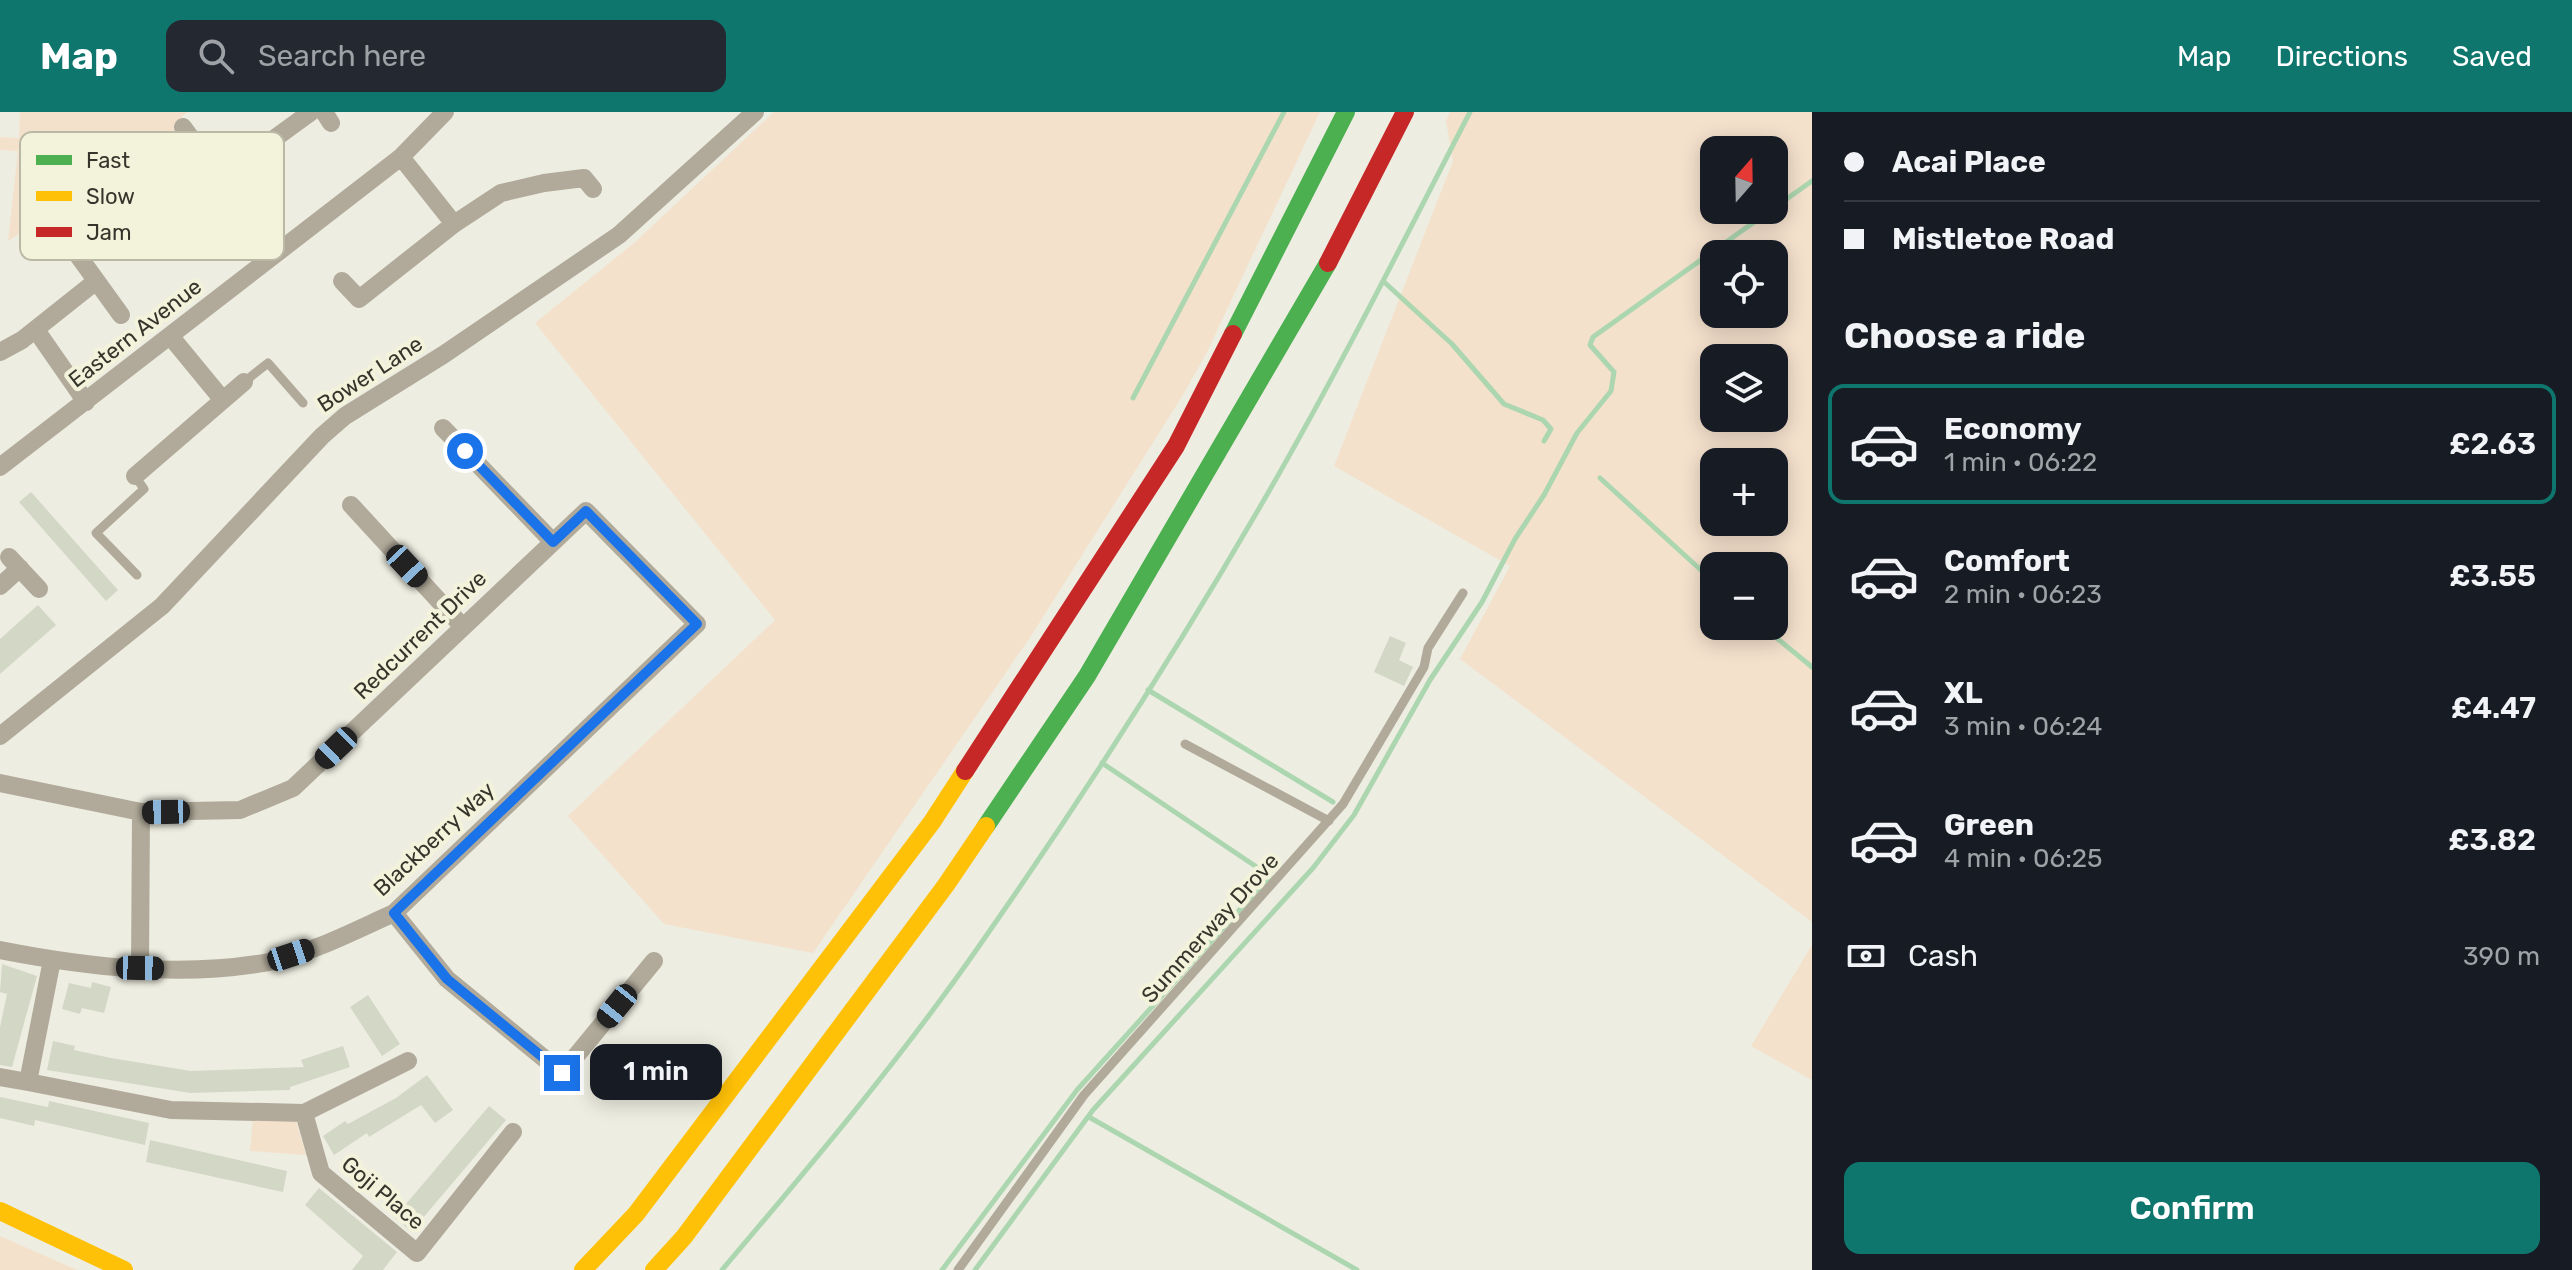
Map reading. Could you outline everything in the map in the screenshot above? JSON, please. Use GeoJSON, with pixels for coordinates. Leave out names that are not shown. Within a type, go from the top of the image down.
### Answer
{"type":"FeatureCollection","features":[{"type":"Feature","properties":{"kind":"main road"},"geometry":{"type":"LineString","coordinates":[[583,1270],[636,1214],[932,822],[1176,446],[1346,112]]}},
{"type":"Feature","properties":{"kind":"main road"},"geometry":{"type":"LineString","coordinates":[[654,1270],[684,1237],[946,885],[1087,676],[1349,226],[1405,112]]}},
{"type":"Feature","properties":{"kind":"main road"},"geometry":{"type":"LineString","coordinates":[[0,1211],[124,1270]]}},
{"type":"Feature","properties":{"kind":"street"},"geometry":{"type":"LineString","coordinates":[[283,132],[311,112]]}},
{"type":"Feature","properties":{"kind":"street","name":"Eastern Avenue"},"geometry":{"type":"LineString","coordinates":[[284,246],[401,157],[445,112]]}},
{"type":"Feature","properties":{"kind":"street","name":"Bower Lane"},"geometry":{"type":"LineString","coordinates":[[0,736],[162,606],[322,436],[345,416],[443,355],[619,235],[755,112]]}},
{"type":"Feature","properties":{"kind":"street"},"geometry":{"type":"LineString","coordinates":[[183,127],[187,132]]}},
{"type":"Feature","properties":{"kind":"street"},"geometry":{"type":"LineString","coordinates":[[401,157],[454,224]]}},
{"type":"Feature","properties":{"kind":"street"},"geometry":{"type":"LineString","coordinates":[[359,299],[454,224],[501,193],[544,183],[589,184],[597,164]]}},
{"type":"Feature","properties":{"kind":"street"},"geometry":{"type":"LineString","coordinates":[[80,260],[121,315]]}},
{"type":"Feature","properties":{"kind":"street","name":"Eastern Avenue"},"geometry":{"type":"LineString","coordinates":[[0,467],[266,260]]}},
{"type":"Feature","properties":{"kind":"street"},"geometry":{"type":"LineString","coordinates":[[342,281],[359,299],[362,319]]}},
{"type":"Feature","properties":{"kind":"street"},"geometry":{"type":"LineString","coordinates":[[0,352],[36,330],[95,282]]}},
{"type":"Feature","properties":{"kind":"street"},"geometry":{"type":"LineString","coordinates":[[36,330],[86,402]]}},
{"type":"Feature","properties":{"kind":"street"},"geometry":{"type":"LineString","coordinates":[[171,337],[222,399]]}},
{"type":"Feature","properties":{"kind":"street"},"geometry":{"type":"LineString","coordinates":[[135,476],[244,382]]}},
{"type":"Feature","properties":{"kind":"street"},"geometry":{"type":"LineString","coordinates":[[443,428],[553,542]]}},
{"type":"Feature","properties":{"kind":"street"},"geometry":{"type":"LineString","coordinates":[[351,505],[463,627]]}},
{"type":"Feature","properties":{"kind":"street","name":"Redcurrent Drive"},"geometry":{"type":"LineString","coordinates":[[0,783],[141,812],[240,810],[293,788],[586,511],[697,624]]}},
{"type":"Feature","properties":{"kind":"street"},"geometry":{"type":"LineString","coordinates":[[0,586],[14,562],[39,589]]}},
{"type":"Feature","properties":{"kind":"street","name":"Blackberry Way"},"geometry":{"type":"LineString","coordinates":[[0,950],[52,960],[140,968],[205,969],[270,961],[334,941],[394,913],[697,624]]}},
{"type":"Feature","properties":{"kind":"street"},"geometry":{"type":"LineString","coordinates":[[140,968],[141,812]]}},
{"type":"Feature","properties":{"kind":"street"},"geometry":{"type":"LineString","coordinates":[[394,913],[447,979],[562,1073],[654,961]]}},
{"type":"Feature","properties":{"kind":"street"},"geometry":{"type":"LineString","coordinates":[[28,1082],[52,960]]}},
{"type":"Feature","properties":{"kind":"street"},"geometry":{"type":"LineString","coordinates":[[0,1077],[171,1110],[304,1113],[408,1061]]}},
{"type":"Feature","properties":{"kind":"street","name":"Goji Place"},"geometry":{"type":"LineString","coordinates":[[304,1113],[321,1173],[417,1253],[513,1132]]}},
{"type":"Feature","properties":{"kind":"lane"},"geometry":{"type":"LineString","coordinates":[[244,382],[268,363],[303,403]]}},
{"type":"Feature","properties":{"kind":"lane"},"geometry":{"type":"LineString","coordinates":[[135,476],[144,489],[96,533],[137,575]]}},
{"type":"Feature","properties":{"kind":"lane","name":"Summerway Drove"},"geometry":{"type":"LineString","coordinates":[[958,1270],[1084,1095],[1343,804],[1424,667],[1428,648],[1463,593]]}},
{"type":"Feature","properties":{"kind":"lane"},"geometry":{"type":"LineString","coordinates":[[1185,744],[1329,821]]}},
{"type":"Feature","properties":{"kind":"shaded area"},"geometry":{"type":"Polygon","coordinates":[[[20,112],[188,112],[182,116],[183,127],[175,132],[20,132],[20,233],[8,241],[18,151],[0,150],[0,137],[19,138],[20,112]]]}},
{"type":"Feature","properties":{"kind":"shaded area"},"geometry":{"type":"Polygon","coordinates":[[[774,112],[1320,112],[1207,352],[1183,395],[1031,636],[813,953],[664,924],[568,816],[775,620],[535,323],[634,243],[774,112]]]}},
{"type":"Feature","properties":{"kind":"shaded area"},"geometry":{"type":"Polygon","coordinates":[[[1450,112],[1812,112],[1812,922],[1460,659],[1510,566],[1334,466],[1453,161],[1446,121],[1450,112]]]}},
{"type":"Feature","properties":{"kind":"shaded area"},"geometry":{"type":"Polygon","coordinates":[[[1812,945],[1812,1080],[1751,1046],[1812,945]]]}},
{"type":"Feature","properties":{"kind":"shaded area"},"geometry":{"type":"Polygon","coordinates":[[[253,1118],[296,1121],[306,1155],[250,1151],[253,1118]]]}},
{"type":"Feature","properties":{"kind":"shaded area"},"geometry":{"type":"Polygon","coordinates":[[[0,1236],[77,1270],[0,1270],[0,1236]]]}},
{"type":"Feature","properties":{"kind":"building"},"geometry":{"type":"Polygon","coordinates":[[[31,492],[118,590],[106,601],[19,502],[31,492]]]}},
{"type":"Feature","properties":{"kind":"building"},"geometry":{"type":"Polygon","coordinates":[[[38,605],[56,625],[0,674],[0,639],[38,605]]]}},
{"type":"Feature","properties":{"kind":"building"},"geometry":{"type":"Polygon","coordinates":[[[1390,636],[1406,643],[1399,660],[1413,667],[1404,686],[1374,672],[1390,636]]]}},
{"type":"Feature","properties":{"kind":"building"},"geometry":{"type":"Polygon","coordinates":[[[2,964],[37,976],[12,1067],[0,1065],[0,1027],[7,994],[0,992],[2,964]]]}},
{"type":"Feature","properties":{"kind":"building"},"geometry":{"type":"Polygon","coordinates":[[[92,982],[111,987],[104,1013],[82,1008],[80,1014],[62,1009],[69,983],[91,988],[92,982]]]}},
{"type":"Feature","properties":{"kind":"building"},"geometry":{"type":"Polygon","coordinates":[[[368,995],[400,1044],[382,1056],[350,1007],[368,995]]]}},
{"type":"Feature","properties":{"kind":"building"},"geometry":{"type":"Polygon","coordinates":[[[53,1041],[75,1046],[74,1050],[191,1071],[304,1067],[301,1060],[343,1046],[350,1067],[290,1087],[290,1090],[190,1093],[47,1070],[53,1041]]]}},
{"type":"Feature","properties":{"kind":"building"},"geometry":{"type":"Polygon","coordinates":[[[427,1075],[453,1110],[435,1123],[421,1105],[369,1137],[367,1133],[334,1155],[323,1136],[345,1121],[348,1124],[396,1098],[427,1075]]]}},
{"type":"Feature","properties":{"kind":"building"},"geometry":{"type":"Polygon","coordinates":[[[0,1097],[48,1107],[49,1101],[149,1123],[145,1145],[35,1120],[34,1126],[0,1118],[0,1097]]]}},
{"type":"Feature","properties":{"kind":"building"},"geometry":{"type":"Polygon","coordinates":[[[489,1106],[506,1120],[411,1232],[395,1217],[489,1106]]]}},
{"type":"Feature","properties":{"kind":"building"},"geometry":{"type":"Polygon","coordinates":[[[150,1140],[287,1171],[283,1192],[146,1162],[150,1140]]]}},
{"type":"Feature","properties":{"kind":"building"},"geometry":{"type":"Polygon","coordinates":[[[319,1188],[397,1252],[383,1270],[352,1270],[363,1256],[305,1205],[319,1188]]]}},
{"type":"Feature","properties":{"kind":"waterway"},"geometry":{"type":"LineString","coordinates":[[1133,398],[1284,112]]}},
{"type":"Feature","properties":{"kind":"waterway"},"geometry":{"type":"LineString","coordinates":[[722,1270],[917,1032],[1015,894],[1127,724],[1295,446],[1470,112]]}},
{"type":"Feature","properties":{"kind":"waterway"},"geometry":{"type":"LineString","coordinates":[[1788,198],[1812,181]]}},
{"type":"Feature","properties":{"kind":"waterway"},"geometry":{"type":"LineString","coordinates":[[975,1270],[1093,1110],[1313,868],[1354,815],[1430,680],[1482,602],[1577,433],[1611,391],[1614,372],[1590,345],[1593,337],[1751,224]]}},
{"type":"Feature","properties":{"kind":"waterway"},"geometry":{"type":"LineString","coordinates":[[1383,281],[1452,344],[1504,404],[1543,420],[1551,429],[1544,441]]}},
{"type":"Feature","properties":{"kind":"waterway"},"geometry":{"type":"LineString","coordinates":[[1600,478],[1700,569]]}},
{"type":"Feature","properties":{"kind":"waterway"},"geometry":{"type":"LineString","coordinates":[[1779,640],[1812,667]]}},
{"type":"Feature","properties":{"kind":"waterway"},"geometry":{"type":"LineString","coordinates":[[1148,690],[1333,802]]}},
{"type":"Feature","properties":{"kind":"waterway"},"geometry":{"type":"LineString","coordinates":[[942,1270],[1077,1090],[1270,876],[1102,763]]}},
{"type":"Feature","properties":{"kind":"waterway"},"geometry":{"type":"LineString","coordinates":[[1089,1117],[1357,1270]]}},
{"type":"Feature","properties":{"kind":"traffic: fast"},"geometry":{"type":"LineString","coordinates":[[1233,334],[1346,112]]}},
{"type":"Feature","properties":{"kind":"traffic: fast"},"geometry":{"type":"LineString","coordinates":[[986,826],[1087,676],[1328,263]]}},
{"type":"Feature","properties":{"kind":"traffic: slow"},"geometry":{"type":"LineString","coordinates":[[583,1270],[636,1214],[932,822],[965,771]]}},
{"type":"Feature","properties":{"kind":"traffic: slow"},"geometry":{"type":"LineString","coordinates":[[654,1270],[684,1237],[946,885],[986,826]]}},
{"type":"Feature","properties":{"kind":"traffic: slow"},"geometry":{"type":"LineString","coordinates":[[0,1211],[124,1270]]}},
{"type":"Feature","properties":{"kind":"traffic: jam"},"geometry":{"type":"LineString","coordinates":[[1328,263],[1405,112]]}},
{"type":"Feature","properties":{"kind":"traffic: jam"},"geometry":{"type":"LineString","coordinates":[[965,771],[1176,446],[1233,334]]}},
{"type":"Feature","properties":{"kind":"route"},"geometry":{"type":"LineString","coordinates":[[465,451],[553,542],[586,511],[697,624],[394,913],[447,979],[562,1073]]}}]}
